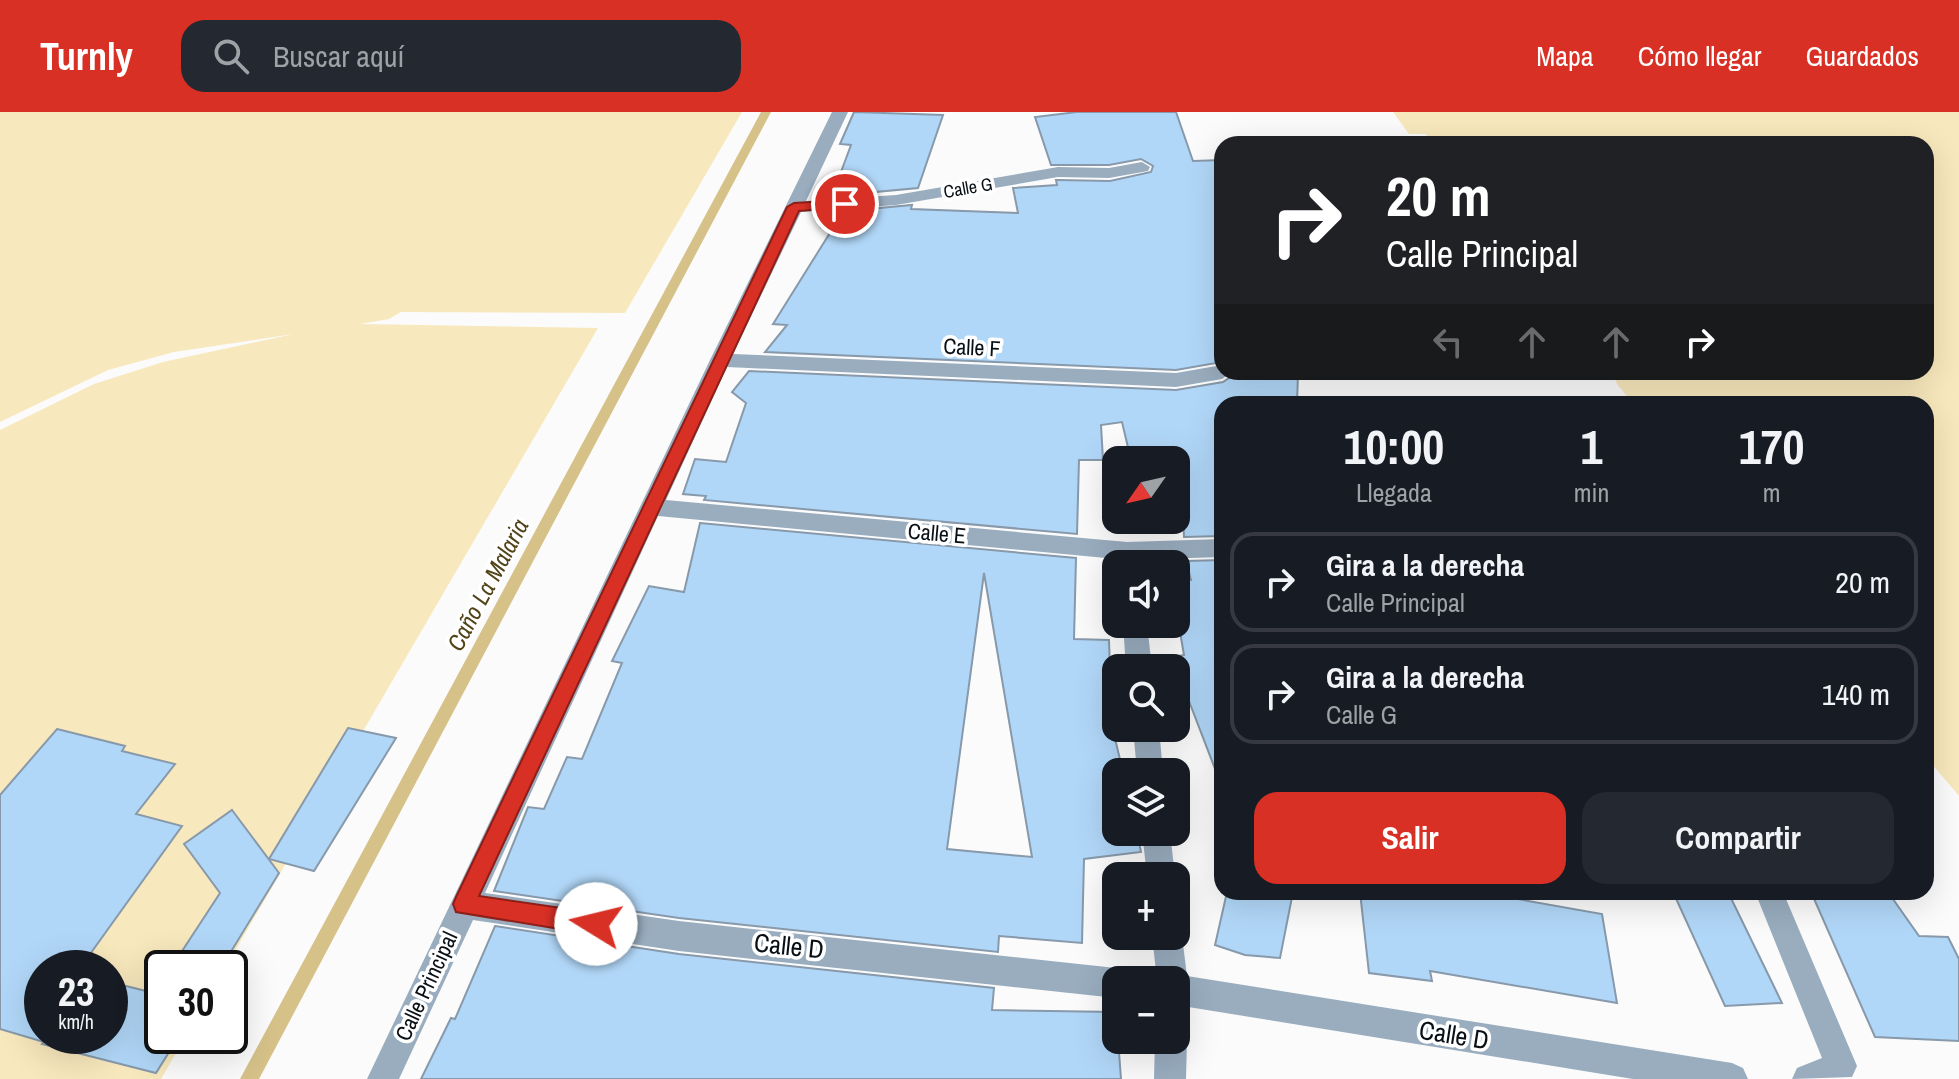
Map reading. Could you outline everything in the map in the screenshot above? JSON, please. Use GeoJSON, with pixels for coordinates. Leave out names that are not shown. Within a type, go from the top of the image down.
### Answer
{"type":"FeatureCollection","features":[{"type":"Feature","properties":{"kind":"street","name":"Calle Principal"},"geometry":{"type":"LineString","coordinates":[[383,1079],[720,360],[840,112]]}},
{"type":"Feature","properties":{"kind":"street","name":"Calle G"},"geometry":{"type":"LineString","coordinates":[[794,207],[896,200],[1058,172],[1109,173],[1142,167]]}},
{"type":"Feature","properties":{"kind":"street","name":"Calle F"},"geometry":{"type":"LineString","coordinates":[[720,360],[1176,380],[1214,373]]}},
{"type":"Feature","properties":{"kind":"street","name":"Calle E"},"geometry":{"type":"LineString","coordinates":[[652,507],[1102,555]]}},
{"type":"Feature","properties":{"kind":"street","name":"Calle E"},"geometry":{"type":"LineString","coordinates":[[1190,551],[1214,549]]}},
{"type":"Feature","properties":{"kind":"street"},"geometry":{"type":"LineString","coordinates":[[1772,900],[1841,1066],[1808,1079]]}},
{"type":"Feature","properties":{"kind":"street","name":"Calle D"},"geometry":{"type":"LineString","coordinates":[[464,904],[679,936],[1102,981]]}},
{"type":"Feature","properties":{"kind":"street","name":"Calle D"},"geometry":{"type":"LineString","coordinates":[[1190,992],[1732,1079]]}},
{"type":"Feature","properties":{"kind":"street"},"geometry":{"type":"LineString","coordinates":[[1170,1079],[1171,1054]]}},
{"type":"Feature","properties":{"kind":"shaded area"},"geometry":{"type":"Polygon","coordinates":[[[0,112],[742,112],[625,313],[401,312],[389,319],[360,324],[598,328],[235,950],[144,950],[144,1054],[176,1054],[161,1079],[0,1079],[0,430],[94,384],[163,362],[294,334],[174,352],[108,370],[0,422],[0,112]]]}},
{"type":"Feature","properties":{"kind":"shaded area"},"geometry":{"type":"Polygon","coordinates":[[[1393,112],[1959,112],[1959,796],[1934,766],[1934,396],[1627,396],[1615,380],[1934,380],[1934,136],[1409,134],[1393,112]]]}},
{"type":"Feature","properties":{"kind":"building"},"geometry":{"type":"Polygon","coordinates":[[[854,112],[943,115],[918,188],[832,196],[851,145],[840,144],[854,112]]]}},
{"type":"Feature","properties":{"kind":"building"},"geometry":{"type":"Polygon","coordinates":[[[1077,112],[1176,112],[1193,161],[1214,160],[1214,363],[1176,370],[765,352],[787,325],[773,324],[833,228],[821,227],[826,213],[912,205],[911,209],[1018,213],[1013,188],[1057,185],[1056,180],[1110,181],[1151,172],[1153,166],[1141,159],[1109,165],[1051,165],[1035,117],[1077,112]]]}},
{"type":"Feature","properties":{"kind":"building"},"geometry":{"type":"Polygon","coordinates":[[[749,371],[1176,390],[1226,380],[1298,380],[1297,396],[1214,396],[1214,536],[1184,537],[1184,534],[1190,534],[1190,446],[1128,446],[1122,422],[1101,425],[1102,460],[1079,460],[1077,534],[704,500],[706,496],[683,494],[695,459],[726,462],[746,403],[732,392],[749,371]]]}},
{"type":"Feature","properties":{"kind":"building"},"geometry":{"type":"Polygon","coordinates":[[[700,523],[1076,558],[1074,639],[1109,640],[1109,654],[1102,654],[1102,742],[1116,742],[1120,758],[1102,758],[1102,846],[1140,846],[1141,852],[1084,859],[1082,943],[999,936],[998,952],[679,918],[494,891],[528,807],[544,809],[567,757],[582,759],[622,663],[612,661],[649,586],[684,592],[700,523]],[[984,573],[947,849],[1032,857],[984,573]]]}},
{"type":"Feature","properties":{"kind":"building"},"geometry":{"type":"Polygon","coordinates":[[[1214,560],[1214,766],[1190,704],[1190,654],[1184,654],[1181,638],[1190,638],[1190,561],[1214,560]]]}},
{"type":"Feature","properties":{"kind":"building"},"geometry":{"type":"Polygon","coordinates":[[[348,728],[396,738],[314,871],[269,859],[348,728]]]}},
{"type":"Feature","properties":{"kind":"building"},"geometry":{"type":"Polygon","coordinates":[[[57,729],[125,746],[122,751],[175,764],[136,814],[182,826],[93,950],[24,950],[24,1036],[0,1029],[0,795],[57,729]]]}},
{"type":"Feature","properties":{"kind":"building"},"geometry":{"type":"Polygon","coordinates":[[[232,810],[279,873],[232,950],[183,950],[220,893],[184,844],[232,810]]]}},
{"type":"Feature","properties":{"kind":"building"},"geometry":{"type":"Polygon","coordinates":[[[1225,900],[1291,900],[1280,958],[1245,955],[1215,945],[1225,900]]]}},
{"type":"Feature","properties":{"kind":"building"},"geometry":{"type":"Polygon","coordinates":[[[1361,900],[1523,900],[1602,914],[1617,1003],[1430,971],[1432,981],[1369,973],[1361,900]]]}},
{"type":"Feature","properties":{"kind":"building"},"geometry":{"type":"Polygon","coordinates":[[[1677,900],[1732,900],[1782,1003],[1725,1006],[1677,900]]]}},
{"type":"Feature","properties":{"kind":"building"},"geometry":{"type":"Polygon","coordinates":[[[1815,900],[1894,900],[1919,936],[1948,937],[1959,959],[1959,1041],[1875,1037],[1815,900]]]}},
{"type":"Feature","properties":{"kind":"building"},"geometry":{"type":"Polygon","coordinates":[[[495,926],[679,954],[994,988],[992,1010],[1102,1012],[1102,1054],[1119,1054],[1121,1079],[421,1079],[451,1018],[455,1019],[495,926]]]}},
{"type":"Feature","properties":{"kind":"building"},"geometry":{"type":"Polygon","coordinates":[[[128,986],[144,990],[144,1054],[168,1054],[156,1073],[81,1054],[128,1054],[128,986]]]}},
{"type":"Feature","properties":{"kind":"waterway","name":"Caño La Malaria"},"geometry":{"type":"LineString","coordinates":[[249,1079],[766,112]]}},
{"type":"Feature","properties":{"kind":"route"},"geometry":{"type":"LineString","coordinates":[[596,924],[464,904],[794,207],[845,204]]}}]}
